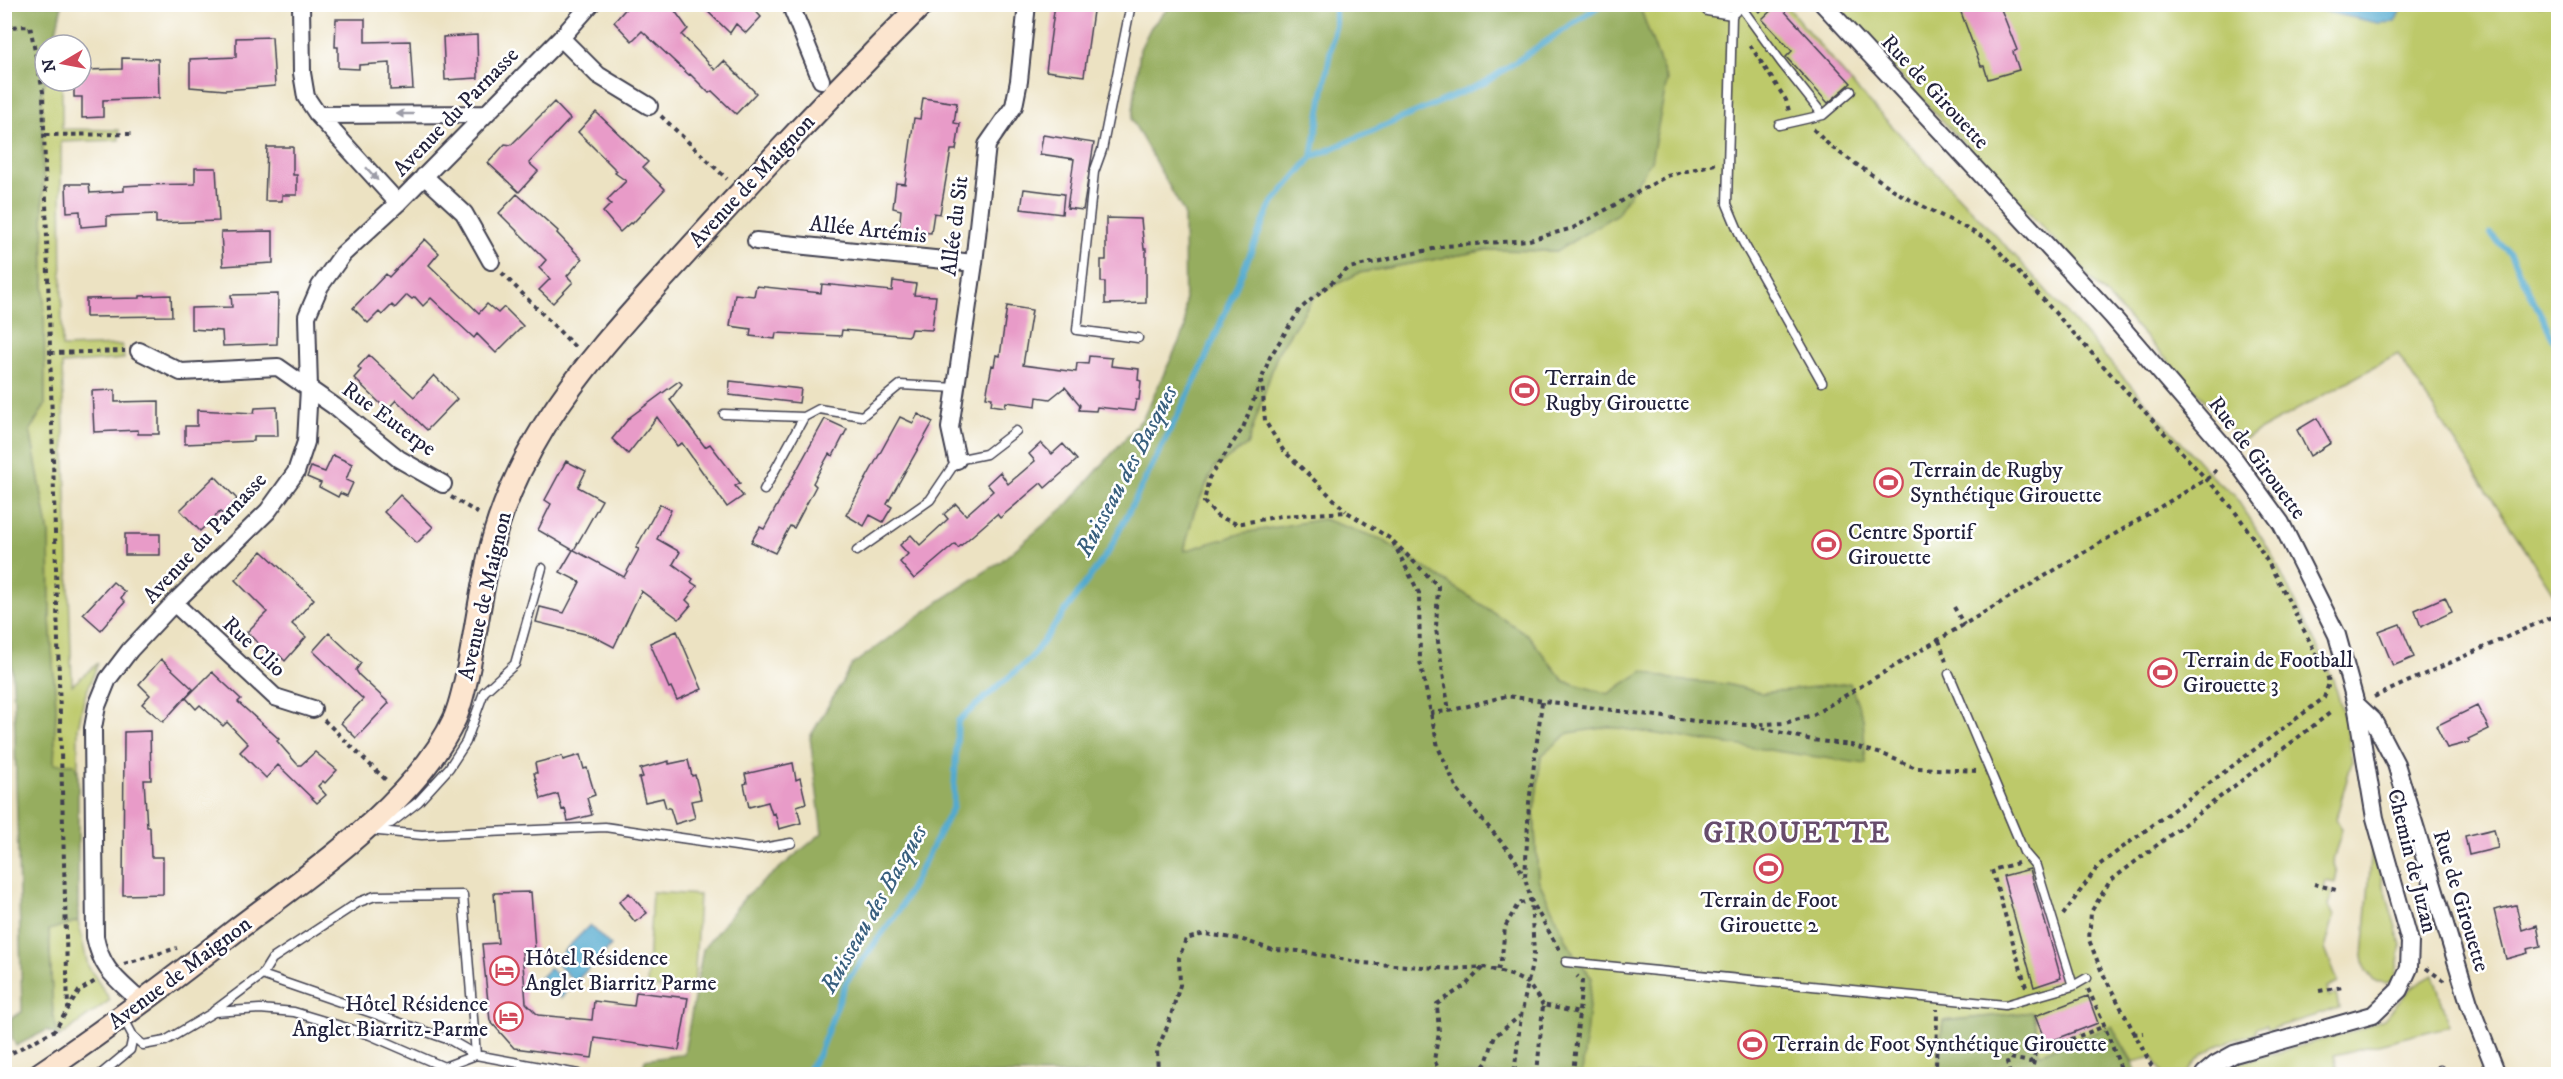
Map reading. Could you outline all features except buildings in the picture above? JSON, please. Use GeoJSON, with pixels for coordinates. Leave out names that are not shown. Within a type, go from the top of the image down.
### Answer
{"type":"FeatureCollection","features":[{"type":"Feature","properties":{"kind":"street"},"geometry":{"type":"LineString","coordinates":[[301,4],[302,73],[306,97],[318,115],[398,203]]}},
{"type":"Feature","properties":{"kind":"street","name":"Avenue du Parnasse"},"geometry":{"type":"LineString","coordinates":[[141,1002],[99,958],[95,937],[93,728],[97,706],[108,679],[130,650],[174,603],[268,511],[296,472],[306,442],[309,388],[307,316],[320,286],[343,255],[398,203],[561,38],[591,4]]}},
{"type":"Feature","properties":{"kind":"street"},"geometry":{"type":"LineString","coordinates":[[793,4],[821,80]]}},
{"type":"Feature","properties":{"kind":"street","name":"Allée du Sit"},"geometry":{"type":"LineString","coordinates":[[957,460],[950,428],[974,263],[987,145],[1014,106],[1027,4]]}},
{"type":"Feature","properties":{"kind":"street","name":"Rue de Girouette"},"geometry":{"type":"LineString","coordinates":[[1823,4],[2112,316],[2232,457],[2281,523],[2337,635],[2356,704],[2373,720],[2396,764],[2469,1003],[2497,1074]]}},
{"type":"Feature","properties":{"kind":"street","name":"Avenue de Maignon"},"geometry":{"type":"LineString","coordinates":[[40,1074],[128,1026],[141,1002],[317,869],[365,830],[410,784],[437,747],[474,688],[490,552],[502,513],[524,460],[548,421],[579,377],[623,323],[834,92],[928,11]]}},
{"type":"Feature","properties":{"kind":"street"},"geometry":{"type":"LineString","coordinates":[[561,38],[597,75],[649,106]]}},
{"type":"Feature","properties":{"kind":"street"},"geometry":{"type":"LineString","coordinates":[[318,115],[484,114]]}},
{"type":"Feature","properties":{"kind":"street"},"geometry":{"type":"LineString","coordinates":[[424,176],[464,213],[491,261]]}},
{"type":"Feature","properties":{"kind":"street","name":"Allée Artémis"},"geometry":{"type":"LineString","coordinates":[[756,241],[974,263]]}},
{"type":"Feature","properties":{"kind":"street","name":"Rue Euterpe"},"geometry":{"type":"LineString","coordinates":[[139,351],[181,372],[278,368],[309,388],[399,459],[443,484]]}},
{"type":"Feature","properties":{"kind":"street","name":"Rue Clio"},"geometry":{"type":"LineString","coordinates":[[174,603],[275,697],[313,709]]}},
{"type":"Feature","properties":{"kind":"street","name":"Chemin de Juzan"},"geometry":{"type":"LineString","coordinates":[[2204,1074],[2234,1054],[2373,1015],[2399,990],[2409,968],[2410,942],[2375,818],[2356,704]]}},
{"type":"Feature","properties":{"kind":"lane"},"geometry":{"type":"LineString","coordinates":[[1131,4],[1102,150],[1095,172],[1077,330],[1138,338]]}},
{"type":"Feature","properties":{"kind":"lane"},"geometry":{"type":"LineString","coordinates":[[1701,4],[1707,11],[1732,15]]}},
{"type":"Feature","properties":{"kind":"lane"},"geometry":{"type":"LineString","coordinates":[[1822,382],[1743,242],[1727,204],[1726,161],[1731,28],[1732,15],[1742,6],[1781,62],[1823,115]]}},
{"type":"Feature","properties":{"kind":"lane"},"geometry":{"type":"LineString","coordinates":[[1779,125],[1823,115],[1851,91]]}},
{"type":"Feature","properties":{"kind":"lane"},"geometry":{"type":"LineString","coordinates":[[724,414],[804,417],[819,409],[862,416],[900,385],[956,388]]}},
{"type":"Feature","properties":{"kind":"lane"},"geometry":{"type":"LineString","coordinates":[[764,490],[804,417]]}},
{"type":"Feature","properties":{"kind":"lane"},"geometry":{"type":"LineString","coordinates":[[857,551],[930,500],[957,460],[986,454],[1016,431]]}},
{"type":"Feature","properties":{"kind":"lane"},"geometry":{"type":"LineString","coordinates":[[474,688],[515,664],[542,568]]}},
{"type":"Feature","properties":{"kind":"lane"},"geometry":{"type":"LineString","coordinates":[[1949,674],[2024,852],[2036,866],[2073,986]]}},
{"type":"Feature","properties":{"kind":"lane"},"geometry":{"type":"LineString","coordinates":[[365,830],[422,835],[605,827],[757,849],[791,843]]}},
{"type":"Feature","properties":{"kind":"lane"},"geometry":{"type":"LineString","coordinates":[[128,1026],[143,1045],[165,1041],[214,1012],[262,975],[272,959],[359,902],[375,896],[463,896],[476,1055]]}},
{"type":"Feature","properties":{"kind":"lane"},"geometry":{"type":"LineString","coordinates":[[1566,962],[2005,1005],[2073,986],[2085,979]]}},
{"type":"Feature","properties":{"kind":"lane"},"geometry":{"type":"LineString","coordinates":[[262,975],[450,1040],[476,1055],[578,1074]]}},
{"type":"Feature","properties":{"kind":"lane"},"geometry":{"type":"LineString","coordinates":[[214,1012],[234,1009],[294,1012],[369,1035],[444,1067],[476,1055]]}},
{"type":"Feature","properties":{"kind":"lane"},"geometry":{"type":"LineString","coordinates":[[101,1074],[130,1050],[128,1026]]}},
{"type":"Feature","properties":{"kind":"path"},"geometry":{"type":"LineString","coordinates":[[928,11],[951,4]]}},
{"type":"Feature","properties":{"kind":"path"},"geometry":{"type":"LineString","coordinates":[[4,27],[30,26],[43,92],[68,1011]]}},
{"type":"Feature","properties":{"kind":"path"},"geometry":{"type":"LineString","coordinates":[[1731,28],[1739,29],[1786,100],[1792,122]]}},
{"type":"Feature","properties":{"kind":"path"},"geometry":{"type":"LineString","coordinates":[[649,106],[729,181]]}},
{"type":"Feature","properties":{"kind":"path"},"geometry":{"type":"LineString","coordinates":[[1804,119],[1831,147],[1903,196],[1989,240],[2226,499],[2262,554],[2327,674],[2329,683],[2324,698],[2099,865],[2062,915],[2053,922]]}},
{"type":"Feature","properties":{"kind":"path"},"geometry":{"type":"LineString","coordinates":[[45,135],[134,134]]}},
{"type":"Feature","properties":{"kind":"path"},"geometry":{"type":"LineString","coordinates":[[1347,512],[1281,516],[1237,524],[1217,516],[1204,502],[1209,478],[1243,428],[1270,357],[1300,309],[1349,268],[1446,246],[1529,240],[1573,228],[1667,176],[1726,161]]}},
{"type":"Feature","properties":{"kind":"path"},"geometry":{"type":"LineString","coordinates":[[491,261],[578,350]]}},
{"type":"Feature","properties":{"kind":"path"},"geometry":{"type":"LineString","coordinates":[[51,353],[139,351]]}},
{"type":"Feature","properties":{"kind":"path"},"geometry":{"type":"LineString","coordinates":[[1262,378],[1265,421],[1283,450],[1347,512],[1391,539],[1438,586],[1436,629],[1449,711]]}},
{"type":"Feature","properties":{"kind":"path"},"geometry":{"type":"LineString","coordinates":[[1430,713],[1449,711],[1506,696],[1695,721],[1746,725],[1785,723],[1812,715],[2206,479],[2220,466]]}},
{"type":"Feature","properties":{"kind":"path"},"geometry":{"type":"LineString","coordinates":[[443,484],[449,496],[482,515]]}},
{"type":"Feature","properties":{"kind":"path"},"geometry":{"type":"LineString","coordinates":[[1391,539],[1419,593],[1420,661],[1438,747],[1458,790],[1514,857],[1525,879],[1531,900],[1534,954],[1521,1016],[1514,1074]]}},
{"type":"Feature","properties":{"kind":"path"},"geometry":{"type":"LineString","coordinates":[[1954,607],[1964,625]]}},
{"type":"Feature","properties":{"kind":"path"},"geometry":{"type":"LineString","coordinates":[[2356,704],[2559,614]]}},
{"type":"Feature","properties":{"kind":"path"},"geometry":{"type":"LineString","coordinates":[[1939,640],[1949,674]]}},
{"type":"Feature","properties":{"kind":"path"},"geometry":{"type":"LineString","coordinates":[[1525,879],[1530,803],[1542,702]]}},
{"type":"Feature","properties":{"kind":"path"},"geometry":{"type":"LineString","coordinates":[[313,709],[388,782]]}},
{"type":"Feature","properties":{"kind":"path"},"geometry":{"type":"LineString","coordinates":[[2156,1074],[2104,976],[2090,940],[2091,912],[2110,882],[2330,713]]}},
{"type":"Feature","properties":{"kind":"path"},"geometry":{"type":"LineString","coordinates":[[1746,725],[1812,740],[1851,745],[1885,754],[1916,768],[1989,772]]}},
{"type":"Feature","properties":{"kind":"path"},"geometry":{"type":"LineString","coordinates":[[2029,999],[1992,870],[2030,860]]}},
{"type":"Feature","properties":{"kind":"path"},"geometry":{"type":"LineString","coordinates":[[2314,884],[2336,890]]}},
{"type":"Feature","properties":{"kind":"path"},"geometry":{"type":"LineString","coordinates":[[1531,900],[1566,962],[1582,981],[1573,1074]]}},
{"type":"Feature","properties":{"kind":"path"},"geometry":{"type":"LineString","coordinates":[[1498,970],[1505,927],[1518,904],[1531,900]]}},
{"type":"Feature","properties":{"kind":"path"},"geometry":{"type":"LineString","coordinates":[[1158,1074],[1157,1050],[1168,1025],[1180,985],[1179,958],[1186,939],[1205,934],[1240,939],[1273,950],[1299,951],[1362,963],[1453,969],[1484,967],[1498,970],[1528,983],[1543,1005],[1537,1074]]}},
{"type":"Feature","properties":{"kind":"path"},"geometry":{"type":"LineString","coordinates":[[2409,959],[2431,971],[2469,1003]]}},
{"type":"Feature","properties":{"kind":"path"},"geometry":{"type":"LineString","coordinates":[[1441,1074],[1434,1060],[1439,1033],[1437,1004],[1466,985],[1484,967]]}},
{"type":"Feature","properties":{"kind":"path"},"geometry":{"type":"LineString","coordinates":[[2104,976],[2109,971]]}},
{"type":"Feature","properties":{"kind":"path"},"geometry":{"type":"LineString","coordinates":[[4,1057],[55,1030],[79,991],[101,977]]}},
{"type":"Feature","properties":{"kind":"path"},"geometry":{"type":"LineString","coordinates":[[2085,979],[2123,1074]]}},
{"type":"Feature","properties":{"kind":"path"},"geometry":{"type":"LineString","coordinates":[[2319,991],[2343,987]]}},
{"type":"Feature","properties":{"kind":"path"},"geometry":{"type":"LineString","coordinates":[[1936,1074],[1935,1040],[1938,999]]}},
{"type":"Feature","properties":{"kind":"path"},"geometry":{"type":"LineString","coordinates":[[2120,1005],[2127,1001]]}},
{"type":"Feature","properties":{"kind":"path"},"geometry":{"type":"LineString","coordinates":[[1543,1005],[1579,1013]]}},
{"type":"Feature","properties":{"kind":"path"},"geometry":{"type":"LineString","coordinates":[[1478,1074],[1486,1063],[1495,1036],[1521,1016]]}},
{"type":"Feature","properties":{"kind":"path"},"geometry":{"type":"LineString","coordinates":[[2031,1074],[2035,1049],[2056,1045],[2104,1026]]}},
{"type":"Feature","properties":{"kind":"path"},"geometry":{"type":"LineString","coordinates":[[2133,1034],[2143,1033]]}},
{"type":"Feature","properties":{"kind":"path"},"geometry":{"type":"LineString","coordinates":[[2010,1074],[2007,1062],[2010,1058],[2030,1062],[2034,1059]]}},
{"type":"Feature","properties":{"kind":"green space"},"geometry":{"type":"Polygon","coordinates":[[[1172,4],[1230,5],[1243,12],[1266,4],[1639,5],[1667,81],[1651,161],[1617,214],[1557,251],[1487,250],[1359,273],[1315,295],[1278,352],[1247,445],[1214,468],[1194,512],[1184,551],[1243,533],[1323,519],[1381,539],[1528,635],[1564,681],[1608,694],[1643,671],[1675,680],[1726,684],[1762,693],[1850,683],[1863,718],[1866,764],[1609,727],[1569,733],[1541,756],[1534,814],[1538,879],[1573,953],[1592,978],[1582,1074],[642,1074],[645,1060],[684,1054],[703,949],[746,896],[822,833],[810,737],[852,665],[938,602],[1000,562],[1068,504],[1143,418],[1185,329],[1184,213],[1132,120],[1140,49],[1151,27],[1172,4]]]}},
{"type":"Feature","properties":{"kind":"green space"},"geometry":{"type":"Polygon","coordinates":[[[4,5],[62,5],[56,33],[33,33],[33,93],[42,93],[45,405],[30,430],[49,534],[50,619],[56,707],[54,764],[74,764],[78,773],[78,921],[49,930],[53,1016],[59,1037],[47,1030],[16,1046],[12,1038],[11,1018],[22,1012],[14,701],[4,550],[4,5]]]}},
{"type":"Feature","properties":{"kind":"green space","name":"Centre Sportif Girouette"},"geometry":{"type":"Polygon","coordinates":[[[1639,5],[1786,5],[1854,86],[2020,261],[2212,477],[2235,496],[2270,551],[2333,679],[2347,726],[2352,761],[2336,819],[2342,829],[2333,861],[2337,873],[2335,883],[2326,881],[2324,889],[2332,892],[2329,906],[2334,916],[2325,949],[2338,982],[2327,987],[2329,996],[2336,994],[2339,1008],[2268,1030],[2267,1025],[2256,1028],[2256,1033],[2226,1042],[2208,1051],[2192,1065],[2186,1074],[2163,1074],[2153,1057],[2133,1062],[2112,1027],[2039,1054],[2033,1012],[1943,1021],[1937,1074],[1567,1074],[1538,879],[1534,814],[1541,756],[1183,551],[1194,512],[1214,468],[1247,445],[1278,352],[1315,295],[1359,273],[1487,250],[1557,251],[1667,81],[1639,5]]]}},
{"type":"Feature","properties":{"kind":"green space"},"geometry":{"type":"Polygon","coordinates":[[[1834,5],[2558,5],[2558,600],[2398,354],[2242,440],[1834,5]]]}},
{"type":"Feature","properties":{"kind":"green space"},"geometry":{"type":"Polygon","coordinates":[[[42,93],[62,93],[62,129],[119,130],[119,140],[61,142],[62,347],[122,345],[124,359],[62,364],[72,685],[98,663],[84,699],[78,728],[78,773],[74,764],[54,765],[56,707],[50,619],[49,534],[30,430],[45,405],[42,93]]]}},
{"type":"Feature","properties":{"kind":"green space"},"geometry":{"type":"Polygon","coordinates":[[[2372,845],[2401,945],[2395,979],[2387,983],[2374,981],[2366,971],[2363,956],[2372,845]]]}},
{"type":"Feature","properties":{"kind":"green space"},"geometry":{"type":"Polygon","coordinates":[[[652,892],[699,895],[694,989],[647,987],[652,892]]]}},
{"type":"Feature","properties":{"kind":"green space"},"geometry":{"type":"Polygon","coordinates":[[[78,921],[88,966],[110,1000],[59,1037],[53,1016],[49,930],[78,921]]]}},
{"type":"Feature","properties":{"kind":"green space"},"geometry":{"type":"Polygon","coordinates":[[[2433,975],[2450,1026],[2334,1055],[2339,1074],[2217,1074],[2239,1063],[2361,1029],[2384,1019],[2412,987],[2433,975]]]}},
{"type":"Feature","properties":{"kind":"green space"},"geometry":{"type":"Polygon","coordinates":[[[2033,1012],[2039,1054],[2112,1026],[2138,1074],[1937,1074],[1943,1021],[2033,1012]]]}},
{"type":"Feature","properties":{"kind":"water"},"geometry":{"type":"Polygon","coordinates":[[[2307,5],[2403,5],[2395,22],[2378,23],[2313,9],[2307,5]]]}},
{"type":"Feature","properties":{"kind":"water"},"geometry":{"type":"Polygon","coordinates":[[[590,925],[611,946],[575,982],[554,961],[590,925]]]}},
{"type":"Feature","properties":{"kind":"water"},"geometry":{"type":"Polygon","coordinates":[[[550,968],[570,988],[561,998],[540,978],[550,968]]]}},
{"type":"Feature","properties":{"kind":"waterway","name":"Ruisseau des Basques"},"geometry":{"type":"LineString","coordinates":[[805,1074],[818,1056],[846,982],[898,912],[953,807],[958,721],[1030,659],[1109,551],[1201,369],[1271,205],[1312,157],[1335,25],[1335,4]]}},
{"type":"Feature","properties":{"kind":"waterway"},"geometry":{"type":"LineString","coordinates":[[1312,157],[1486,82],[1602,4]]}},
{"type":"Feature","properties":{"kind":"waterway"},"geometry":{"type":"LineString","coordinates":[[2491,234],[2510,254],[2558,348]]}},
{"type":"Feature","properties":{"kind":"place","name":"Terrain de Rugby Girouette"},"geometry":{"type":"Point","coordinates":[1524,391]}},
{"type":"Feature","properties":{"kind":"place","name":"Terrain de Rugby Synthétique Girouette"},"geometry":{"type":"Point","coordinates":[1889,483]}},
{"type":"Feature","properties":{"kind":"place","name":"Centre Sportif Girouette"},"geometry":{"type":"Point","coordinates":[1827,545]}},
{"type":"Feature","properties":{"kind":"place","name":"Terrain de Football Girouette 3"},"geometry":{"type":"Point","coordinates":[2162,673]}},
{"type":"Feature","properties":{"kind":"place","name":"Terrain de Foot Girouette 2"},"geometry":{"type":"Point","coordinates":[1769,868]}},
{"type":"Feature","properties":{"kind":"place","name":"Hôtel Résidence Anglet Biarritz Parme"},"geometry":{"type":"Point","coordinates":[504,971]}},
{"type":"Feature","properties":{"kind":"place","name":"Hôtel Résidence Anglet Biarritz-Parme"},"geometry":{"type":"Point","coordinates":[509,1017]}},
{"type":"Feature","properties":{"kind":"place","name":"Terrain de Foot Synthétique Girouette"},"geometry":{"type":"Point","coordinates":[1752,1044]}},
{"type":"Feature","properties":{"kind":"district","name":"GIROUETTE"},"geometry":{"type":"Point","coordinates":[1797,833]}}]}
